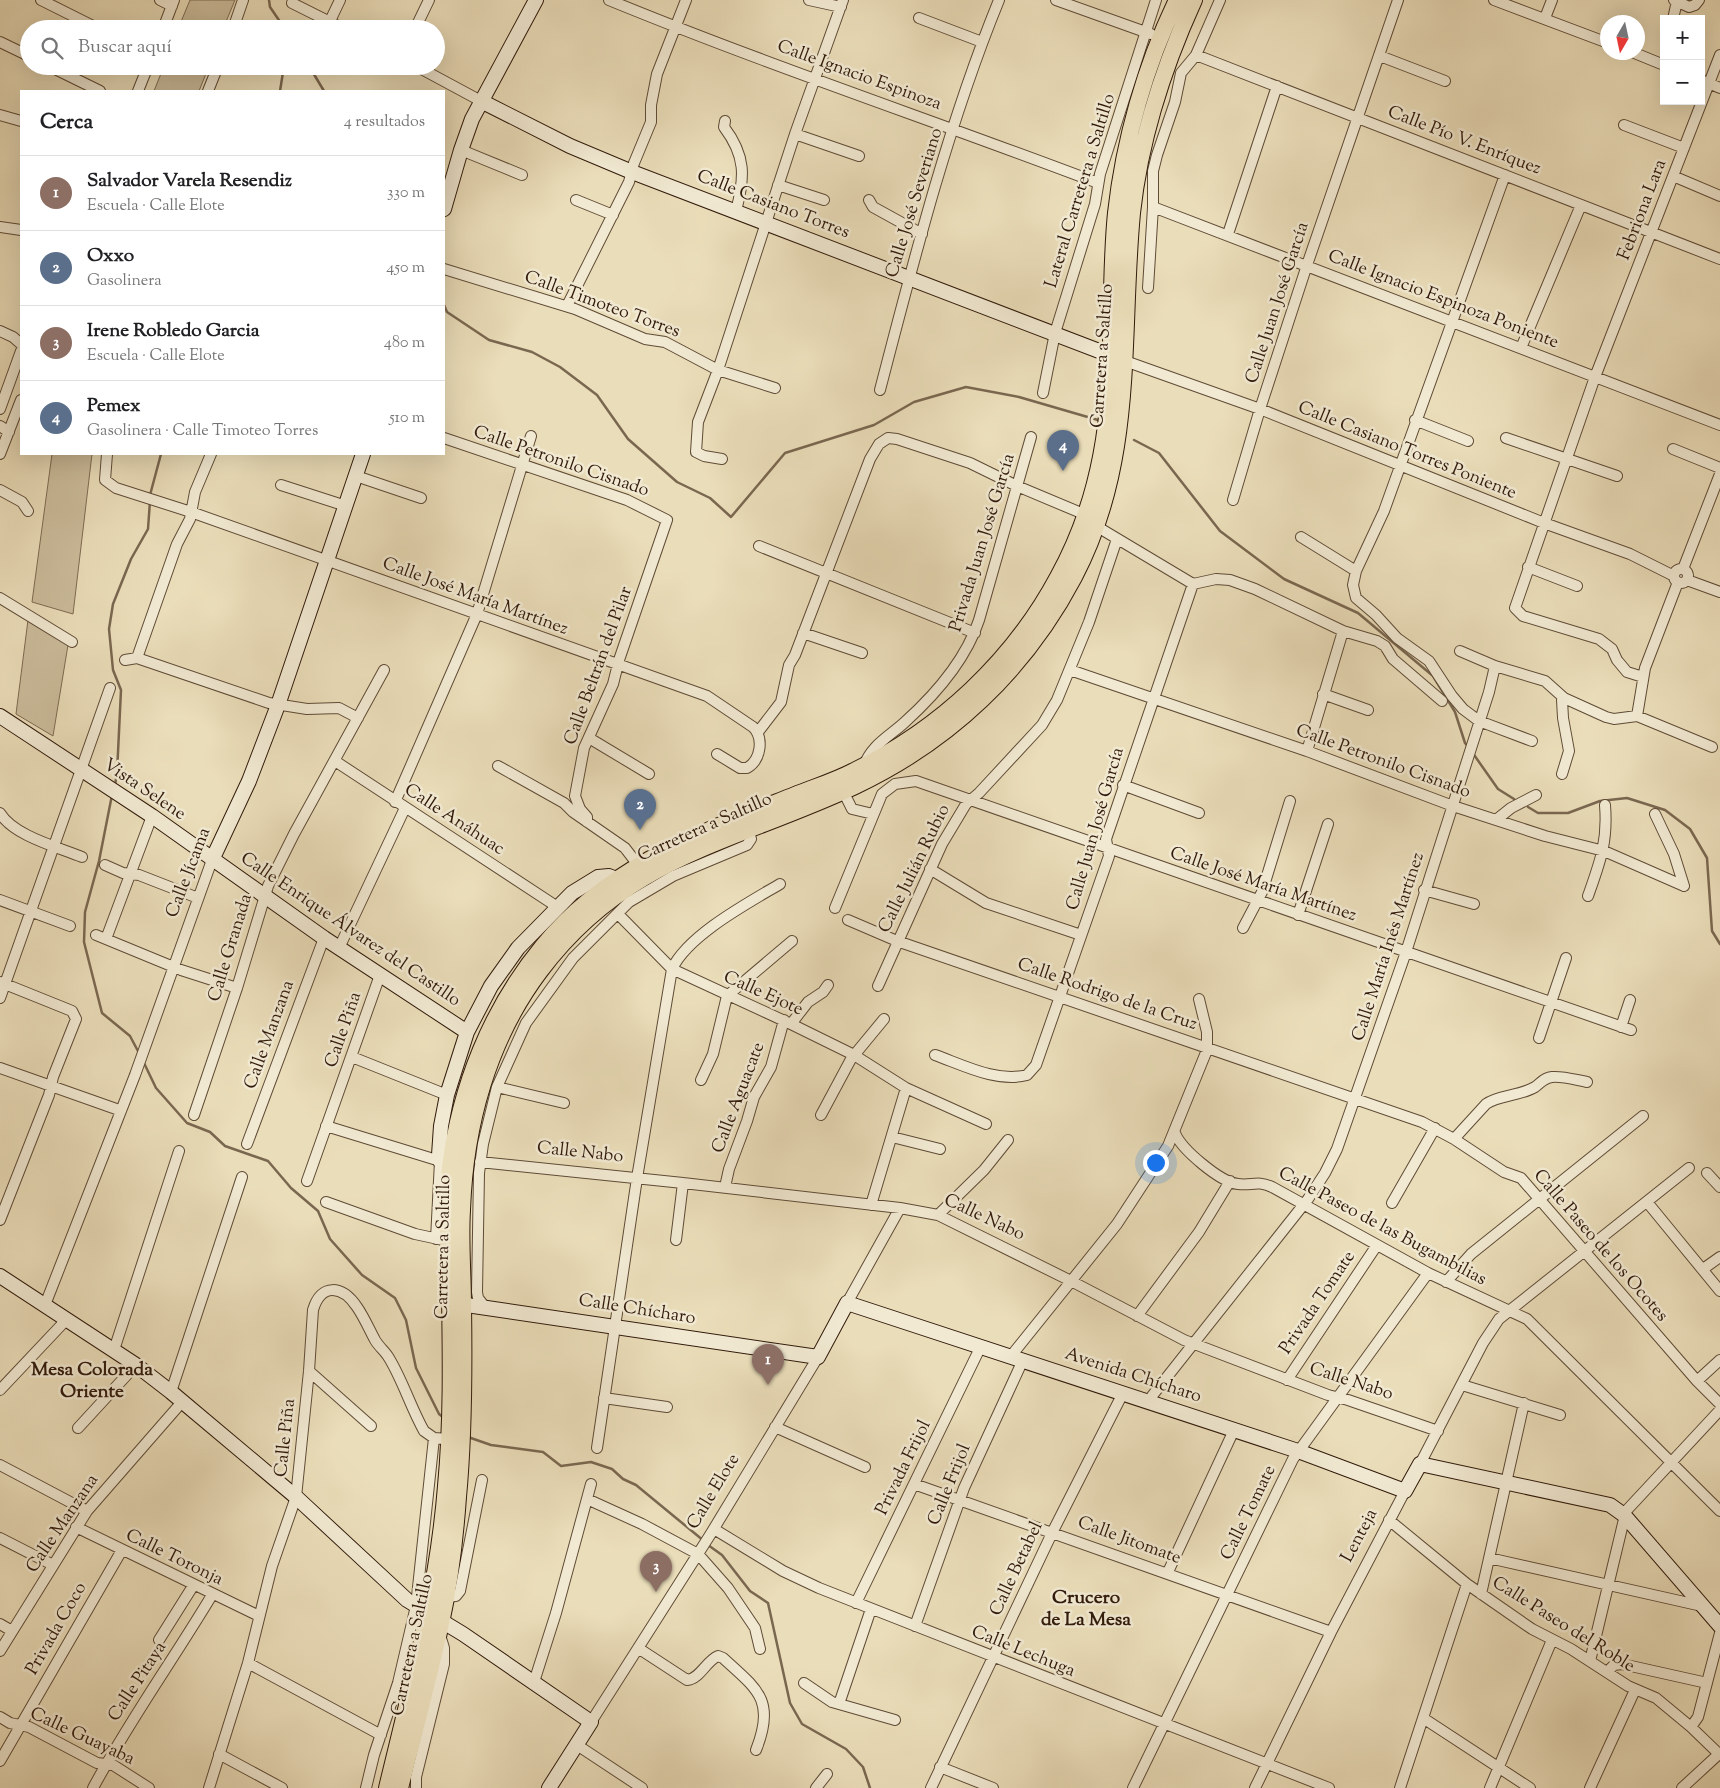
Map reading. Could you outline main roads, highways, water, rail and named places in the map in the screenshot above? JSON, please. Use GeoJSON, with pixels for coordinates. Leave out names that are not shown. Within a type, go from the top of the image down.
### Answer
{"type":"FeatureCollection","features":[{"type":"Feature","properties":{"kind":"main road","name":"Carretera a Saltillo"},"geometry":{"type":"LineString","coordinates":[[456,1304],[442,1240],[445,1167],[468,1085],[480,1052],[506,998],[545,943],[567,920],[616,879],[638,865],[692,837],[916,753],[956,724],[1004,679],[1040,633],[1081,563],[1091,520],[1104,501],[1119,433],[1118,358],[1113,268],[1120,190],[1154,35],[1177,0]]}},
{"type":"Feature","properties":{"kind":"main road","name":"Carretera a Saltillo"},"geometry":{"type":"LineString","coordinates":[[1118,358],[1139,168],[1150,114],[1194,0]]}},
{"type":"Feature","properties":{"kind":"main road","name":"Carretera a Saltillo"},"geometry":{"type":"LineString","coordinates":[[400,1788],[432,1618],[440,1551],[452,1432],[456,1304],[465,1160],[480,1090],[503,1032],[536,976],[576,929],[626,887],[670,870],[748,829],[843,791],[869,771]]}},
{"type":"Feature","properties":{"kind":"main road","name":"Carretera a Saltillo"},"geometry":{"type":"LineString","coordinates":[[387,1788],[432,1618],[446,1597],[456,1523],[452,1432]]}},
{"type":"Feature","properties":{"kind":"waterway"},"geometry":{"type":"LineString","coordinates":[[269,0],[270,7],[279,20]]}},
{"type":"Feature","properties":{"kind":"waterway"},"geometry":{"type":"LineString","coordinates":[[280,90],[283,75]]}},
{"type":"Feature","properties":{"kind":"waterway"},"geometry":{"type":"LineString","coordinates":[[314,75],[323,90]]}},
{"type":"Feature","properties":{"kind":"waterway"},"geometry":{"type":"LineString","coordinates":[[445,307],[447,312],[489,340],[532,352],[560,367],[597,395],[628,439],[677,482],[710,498],[731,517],[785,453],[874,425],[914,402],[966,387],[1019,397],[1098,420]]}},
{"type":"Feature","properties":{"kind":"waterway"},"geometry":{"type":"LineString","coordinates":[[1134,440],[1159,453],[1220,531],[1284,579],[1358,613],[1433,676],[1455,712],[1465,743],[1469,748]]}},
{"type":"Feature","properties":{"kind":"waterway"},"geometry":{"type":"LineString","coordinates":[[150,495],[161,455]]}},
{"type":"Feature","properties":{"kind":"waterway"},"geometry":{"type":"LineString","coordinates":[[115,785],[121,690],[113,670],[109,629],[113,604],[131,559],[148,529],[150,501]]}},
{"type":"Feature","properties":{"kind":"waterway"},"geometry":{"type":"LineString","coordinates":[[1472,752],[1498,789],[1514,799]]}},
{"type":"Feature","properties":{"kind":"waterway"},"geometry":{"type":"LineString","coordinates":[[112,795],[99,861],[85,912],[84,942],[102,1013],[130,1036],[139,1053]]}},
{"type":"Feature","properties":{"kind":"waterway"},"geometry":{"type":"LineString","coordinates":[[1528,807],[1538,813],[1568,813],[1600,801],[1627,798],[1665,810],[1690,829],[1707,858],[1712,931],[1720,944]]}},
{"type":"Feature","properties":{"kind":"waterway"},"geometry":{"type":"LineString","coordinates":[[144,1063],[156,1088],[187,1123],[210,1132],[225,1146],[268,1161],[291,1188],[318,1211],[330,1239],[362,1275],[395,1298],[406,1320],[416,1368],[439,1414],[444,1418]]}},
{"type":"Feature","properties":{"kind":"waterway"},"geometry":{"type":"LineString","coordinates":[[468,1437],[491,1445],[543,1452],[561,1466],[591,1462],[612,1469],[623,1479],[636,1485],[704,1541]]}},
{"type":"Feature","properties":{"kind":"waterway"},"geometry":{"type":"LineString","coordinates":[[708,1545],[722,1555],[750,1591],[768,1603],[790,1703],[802,1724],[846,1749],[863,1767],[870,1788]]}},
{"type":"Feature","properties":{"kind":"place","name":"Pemex"},"geometry":{"type":"Point","coordinates":[1063,471]}},
{"type":"Feature","properties":{"kind":"place","name":"Oxxo"},"geometry":{"type":"Point","coordinates":[640,830]}},
{"type":"Feature","properties":{"kind":"place","name":"Salvador Varela Resendiz"},"geometry":{"type":"Point","coordinates":[768,1385]}},
{"type":"Feature","properties":{"kind":"place","name":"Irene Robledo Garcia"},"geometry":{"type":"Point","coordinates":[656,1592]}},
{"type":"Feature","properties":{"kind":"district","name":"Mesa Colorada Oriente"},"geometry":{"type":"Point","coordinates":[92,1381]}},
{"type":"Feature","properties":{"kind":"district","name":"Crucero de La Mesa"},"geometry":{"type":"Point","coordinates":[1086,1609]}}]}
